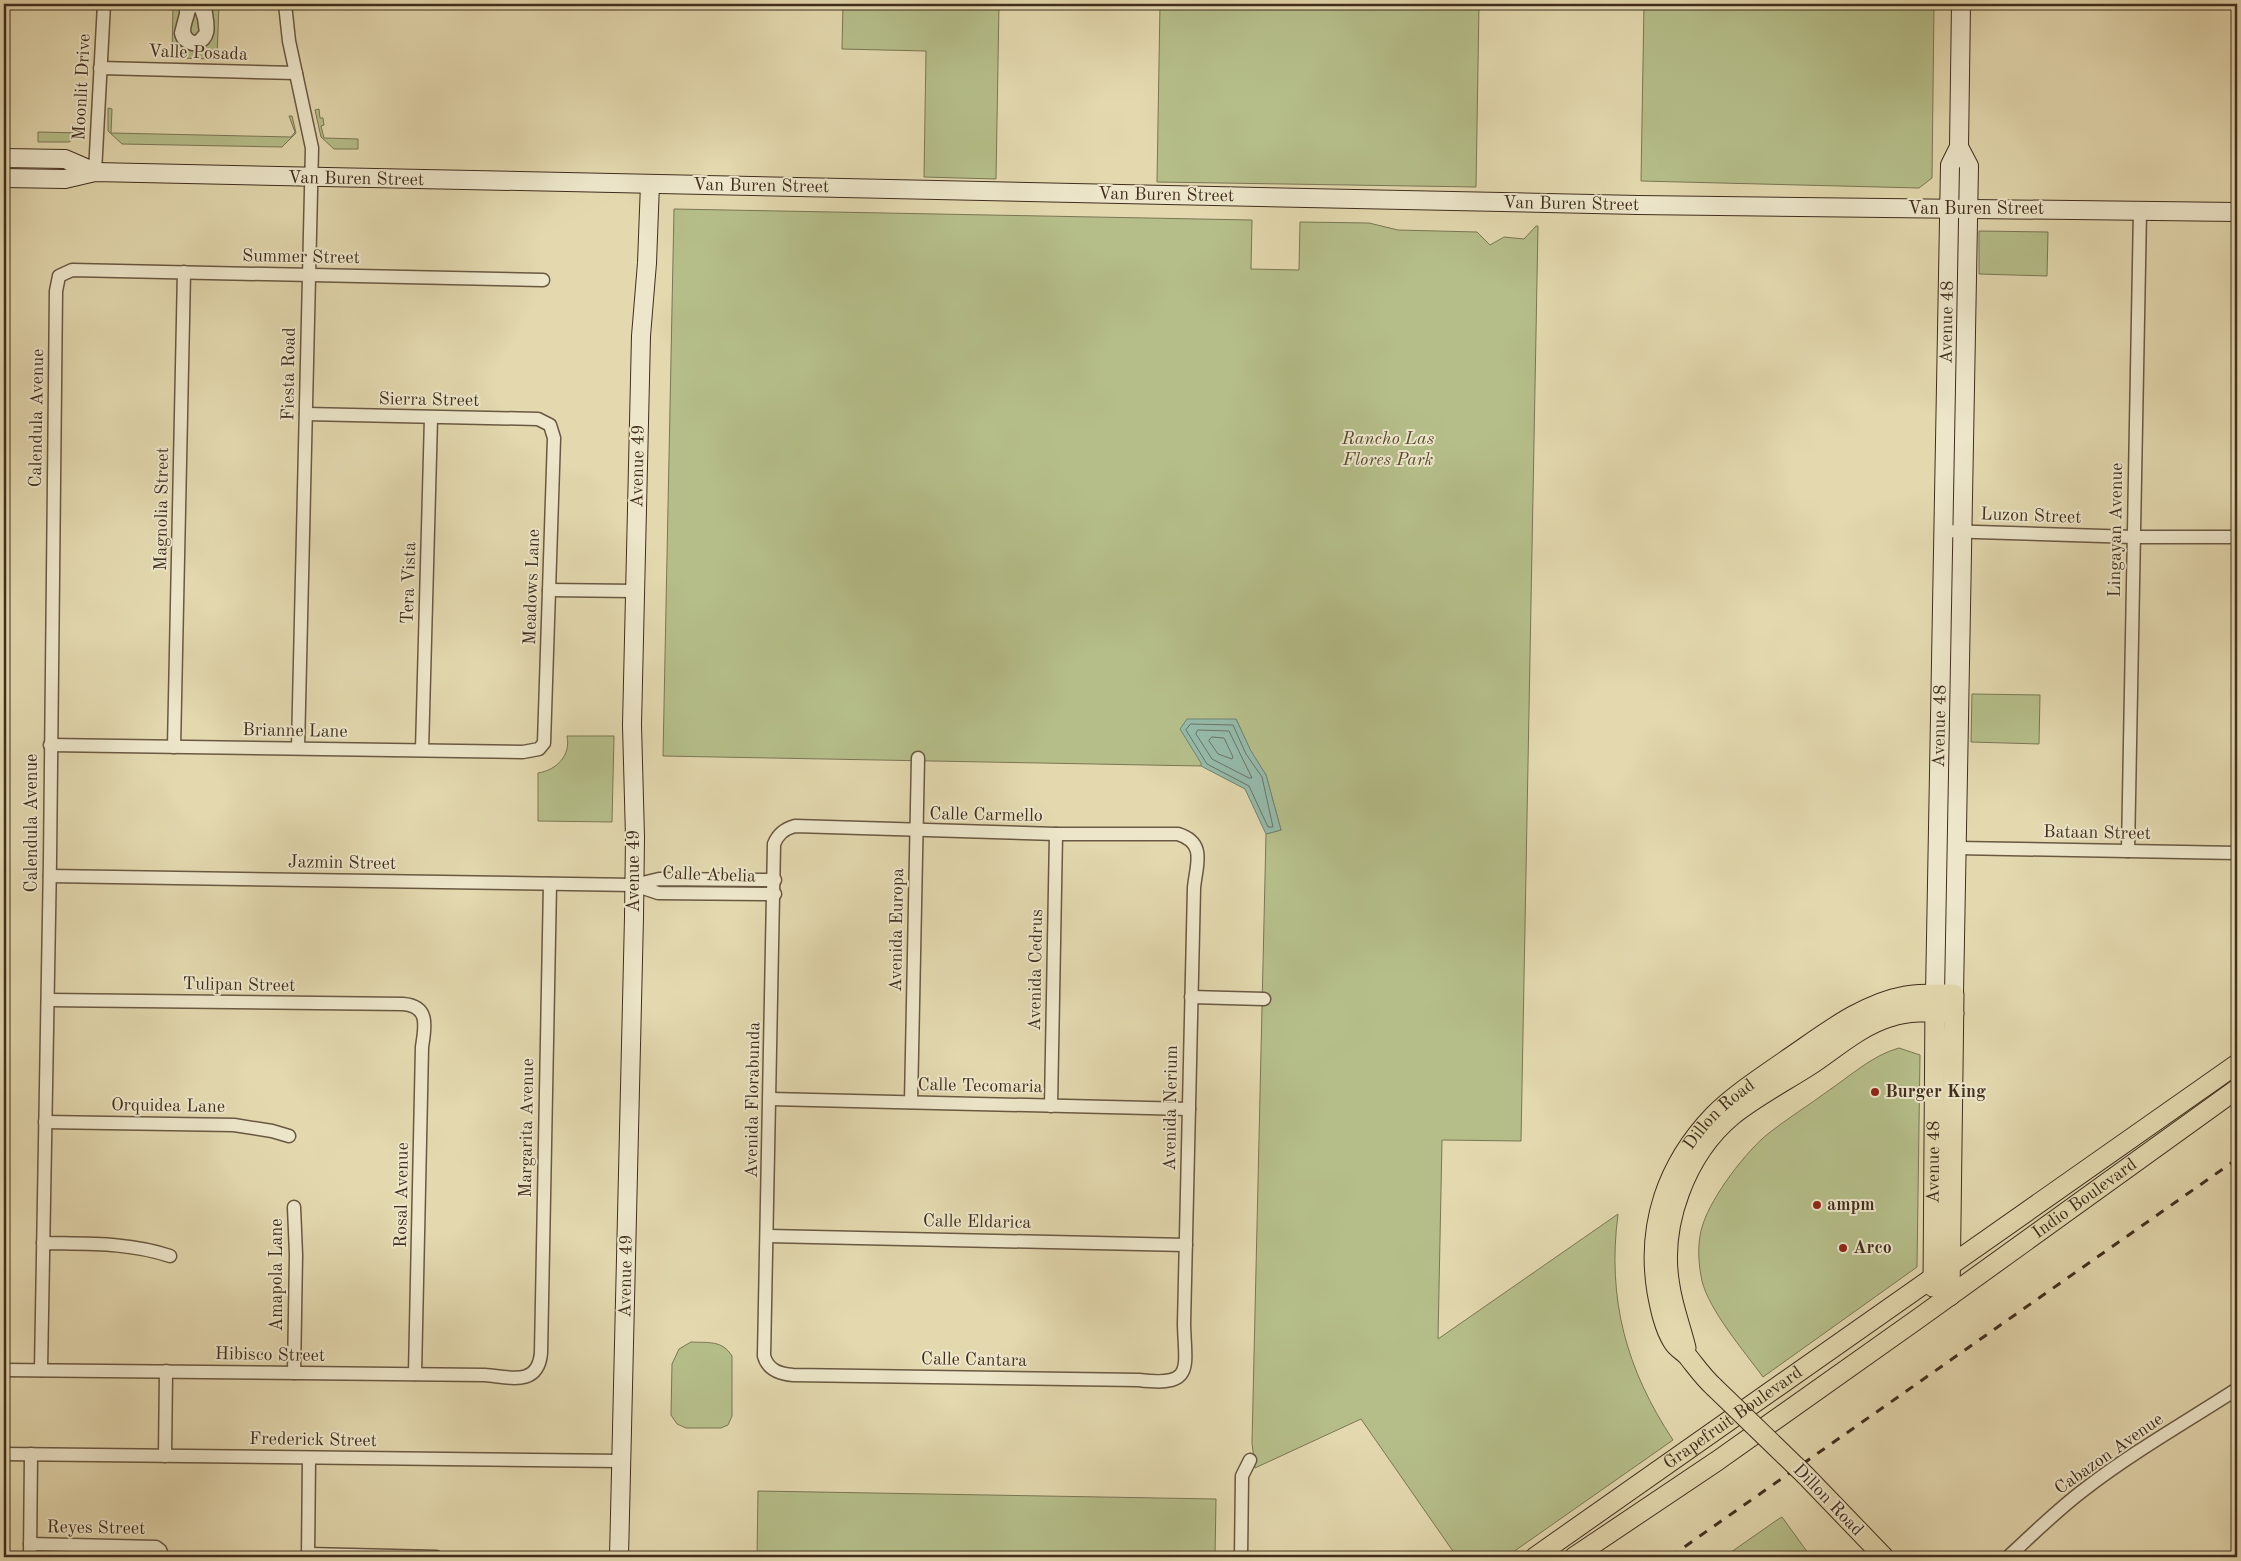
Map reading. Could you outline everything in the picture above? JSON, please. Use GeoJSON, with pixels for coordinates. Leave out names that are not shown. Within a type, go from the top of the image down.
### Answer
{"type":"FeatureCollection","features":[{"type":"Feature","properties":{"kind":"main road","name":"Dillon Road"},"geometry":{"type":"LineString","coordinates":[[1884,1557],[1836,1506],[1714,1387],[1688,1356],[1670,1285],[1668,1248],[1670,1223],[1684,1182],[1702,1151],[1717,1131],[1732,1116],[1859,1032],[1891,1016],[1906,1013],[1954,994]]}},
{"type":"Feature","properties":{"kind":"main road","name":"Avenue 48"},"geometry":{"type":"LineString","coordinates":[[1950,1296],[1954,994]]}},
{"type":"Feature","properties":{"kind":"main road","name":"Dillon Road"},"geometry":{"type":"LineString","coordinates":[[1934,1003],[1954,1013]]}},
{"type":"Feature","properties":{"kind":"main road","name":"Avenue 48"},"geometry":{"type":"LineString","coordinates":[[1933,1308],[1934,1003]]}},
{"type":"Feature","properties":{"kind":"main road","name":"Indio Boulevard"},"geometry":{"type":"LineString","coordinates":[[1933,1278],[2237,1064]]}},
{"type":"Feature","properties":{"kind":"main road","name":"Indio Boulevard"},"geometry":{"type":"LineString","coordinates":[[1933,1308],[2237,1089]]}},
{"type":"Feature","properties":{"kind":"main road","name":"Grapefruit Boulevard"},"geometry":{"type":"LineString","coordinates":[[1535,1557],[1933,1278]]}},
{"type":"Feature","properties":{"kind":"main road","name":"Grapefruit Boulevard"},"geometry":{"type":"LineString","coordinates":[[1574,1557],[1717,1461],[1933,1308]]}},
{"type":"Feature","properties":{"kind":"street","name":"Moonlit Drive"},"geometry":{"type":"LineString","coordinates":[[95,172],[104,4]]}},
{"type":"Feature","properties":{"kind":"street"},"geometry":{"type":"LineString","coordinates":[[186,4],[186,14],[181,33],[190,44],[193,44],[193,42],[186,38],[183,31],[189,9],[196,4],[202,9],[206,33],[196,44],[203,41],[208,34],[205,4]]}},
{"type":"Feature","properties":{"kind":"street","name":"Fiesta Road"},"geometry":{"type":"LineString","coordinates":[[285,4],[296,73],[312,148],[298,748]]}},
{"type":"Feature","properties":{"kind":"street","name":"Avenue 48"},"geometry":{"type":"LineString","coordinates":[[1934,1003],[1950,165],[1959,147],[1961,4]]}},
{"type":"Feature","properties":{"kind":"street","name":"Valle Posada"},"geometry":{"type":"LineString","coordinates":[[100,68],[296,73]]}},
{"type":"Feature","properties":{"kind":"street","name":"Avenue 48"},"geometry":{"type":"LineString","coordinates":[[1954,994],[1969,166],[1959,147]]}},
{"type":"Feature","properties":{"kind":"street","name":"Van Buren Street"},"geometry":{"type":"LineString","coordinates":[[4,158],[64,159],[95,172]]}},
{"type":"Feature","properties":{"kind":"street","name":"Van Buren Street"},"geometry":{"type":"LineString","coordinates":[[4,178],[64,179],[95,172],[312,178],[1950,210],[2237,212]]}},
{"type":"Feature","properties":{"kind":"street","name":"Avenue 49"},"geometry":{"type":"LineString","coordinates":[[619,1557],[635,836],[632,725],[640,336],[647,263],[650,184]]}},
{"type":"Feature","properties":{"kind":"street","name":"Lingayan Avenue"},"geometry":{"type":"LineString","coordinates":[[2128,851],[2140,211]]}},
{"type":"Feature","properties":{"kind":"street","name":"Summer Street"},"geometry":{"type":"LineString","coordinates":[[59,276],[72,270],[543,280]]}},
{"type":"Feature","properties":{"kind":"street","name":"Magnolia Street"},"geometry":{"type":"LineString","coordinates":[[174,747],[184,272]]}},
{"type":"Feature","properties":{"kind":"street","name":"Calendula Avenue"},"geometry":{"type":"LineString","coordinates":[[41,1370],[50,876],[56,291],[59,276]]}},
{"type":"Feature","properties":{"kind":"street","name":"Sierra Street"},"geometry":{"type":"LineString","coordinates":[[306,414],[538,419],[550,425]]}},
{"type":"Feature","properties":{"kind":"street","name":"Tera Vista"},"geometry":{"type":"LineString","coordinates":[[422,750],[431,418]]}},
{"type":"Feature","properties":{"kind":"street","name":"Meadows Lane"},"geometry":{"type":"LineString","coordinates":[[539,749],[544,743],[546,734],[554,438],[550,425]]}},
{"type":"Feature","properties":{"kind":"street","name":"Luzon Street"},"geometry":{"type":"LineString","coordinates":[[1944,531],[2134,537],[2237,537]]}},
{"type":"Feature","properties":{"kind":"street"},"geometry":{"type":"LineString","coordinates":[[549,590],[635,591]]}},
{"type":"Feature","properties":{"kind":"street"},"geometry":{"type":"LineString","coordinates":[[1941,702],[1949,728],[1947,836],[1949,843],[1956,848]]}},
{"type":"Feature","properties":{"kind":"street","name":"Brianne Lane"},"geometry":{"type":"LineString","coordinates":[[50,745],[523,752],[539,749]]}},
{"type":"Feature","properties":{"kind":"street","name":"Avenida Europa"},"geometry":{"type":"LineString","coordinates":[[910,1102],[918,758]]}},
{"type":"Feature","properties":{"kind":"street","name":"Calle Carmello"},"geometry":{"type":"LineString","coordinates":[[781,832],[788,828],[803,826],[1056,834],[1178,834],[1191,840]]}},
{"type":"Feature","properties":{"kind":"street","name":"Avenida Florabunda"},"geometry":{"type":"LineString","coordinates":[[771,1368],[766,1363],[764,1356],[771,1100],[775,894],[774,844],[781,832]]}},
{"type":"Feature","properties":{"kind":"street","name":"Avenida Cedrus"},"geometry":{"type":"LineString","coordinates":[[1051,1106],[1056,834]]}},
{"type":"Feature","properties":{"kind":"street","name":"Avenida Nerium"},"geometry":{"type":"LineString","coordinates":[[1178,1377],[1183,1372],[1186,1364],[1184,1324],[1191,997],[1194,888],[1198,854],[1196,845],[1191,840]]}},
{"type":"Feature","properties":{"kind":"street","name":"Bataan Street"},"geometry":{"type":"LineString","coordinates":[[1956,848],[2237,853]]}},
{"type":"Feature","properties":{"kind":"street","name":"Jazmin Street"},"geometry":{"type":"LineString","coordinates":[[50,876],[634,885]]}},
{"type":"Feature","properties":{"kind":"street","name":"Calle Abelia"},"geometry":{"type":"LineString","coordinates":[[634,885],[659,879],[775,880]]}},
{"type":"Feature","properties":{"kind":"street","name":"Margarita Avenue"},"geometry":{"type":"LineString","coordinates":[[535,1372],[540,1363],[541,1353],[550,884]]}},
{"type":"Feature","properties":{"kind":"street","name":"Calle Abelia"},"geometry":{"type":"LineString","coordinates":[[634,885],[658,893],[775,894]]}},
{"type":"Feature","properties":{"kind":"street"},"geometry":{"type":"LineString","coordinates":[[1191,997],[1264,998]]}},
{"type":"Feature","properties":{"kind":"street","name":"Tulipan Street"},"geometry":{"type":"LineString","coordinates":[[48,1000],[403,1004],[413,1005],[420,1010],[424,1017]]}},
{"type":"Feature","properties":{"kind":"street","name":"Rosal Avenue"},"geometry":{"type":"LineString","coordinates":[[415,1374],[424,1017]]}},
{"type":"Feature","properties":{"kind":"street","name":"Calle Tecomaria"},"geometry":{"type":"LineString","coordinates":[[771,1100],[1189,1108]]}},
{"type":"Feature","properties":{"kind":"street","name":"Orquidea Lane"},"geometry":{"type":"LineString","coordinates":[[45,1122],[234,1125],[252,1127],[290,1136]]}},
{"type":"Feature","properties":{"kind":"street","name":"Amapola Lane"},"geometry":{"type":"LineString","coordinates":[[294,1207],[296,1255],[294,1373]]}},
{"type":"Feature","properties":{"kind":"street","name":"Calle Eldarica"},"geometry":{"type":"LineString","coordinates":[[768,1236],[1186,1245]]}},
{"type":"Feature","properties":{"kind":"street"},"geometry":{"type":"LineString","coordinates":[[43,1243],[120,1244],[170,1256]]}},
{"type":"Feature","properties":{"kind":"street","name":"Calle Cantara"},"geometry":{"type":"LineString","coordinates":[[771,1368],[777,1372],[793,1375],[1139,1380],[1164,1383],[1178,1377]]}},
{"type":"Feature","properties":{"kind":"street","name":"Hibisco Street"},"geometry":{"type":"LineString","coordinates":[[4,1370],[485,1375],[519,1378],[535,1372]]}},
{"type":"Feature","properties":{"kind":"street"},"geometry":{"type":"LineString","coordinates":[[165,1456],[166,1371]]}},
{"type":"Feature","properties":{"kind":"street","name":"Cabazon Avenue"},"geometry":{"type":"LineString","coordinates":[[2008,1557],[2054,1514],[2118,1464],[2237,1389]]}},
{"type":"Feature","properties":{"kind":"street","name":"Frederick Street"},"geometry":{"type":"LineString","coordinates":[[4,1454],[622,1461]]}},
{"type":"Feature","properties":{"kind":"street"},"geometry":{"type":"LineString","coordinates":[[30,1557],[32,1454]]}},
{"type":"Feature","properties":{"kind":"street"},"geometry":{"type":"LineString","coordinates":[[309,1458],[308,1556],[436,1557]]}},
{"type":"Feature","properties":{"kind":"street"},"geometry":{"type":"LineString","coordinates":[[1241,1557],[1242,1476],[1250,1460]]}},
{"type":"Feature","properties":{"kind":"street","name":"Reyes Street"},"geometry":{"type":"LineString","coordinates":[[30,1544],[150,1547],[162,1554]]}},
{"type":"Feature","properties":{"kind":"green space"},"geometry":{"type":"Polygon","coordinates":[[[173,4],[219,4],[217,59],[172,58],[173,4]]]}},
{"type":"Feature","properties":{"kind":"green space"},"geometry":{"type":"Polygon","coordinates":[[[843,4],[999,4],[996,179],[924,177],[926,51],[842,49],[843,4]]]}},
{"type":"Feature","properties":{"kind":"green space"},"geometry":{"type":"Polygon","coordinates":[[[1160,4],[1479,4],[1476,187],[1157,182],[1160,4]]]}},
{"type":"Feature","properties":{"kind":"green space"},"geometry":{"type":"Polygon","coordinates":[[[1644,4],[1934,4],[1932,178],[1919,188],[1641,181],[1644,4]]]}},
{"type":"Feature","properties":{"kind":"green space"},"geometry":{"type":"Polygon","coordinates":[[[108,108],[112,109],[111,133],[291,137],[295,132],[289,116],[292,116],[296,133],[282,147],[122,144],[108,131],[108,108]]]}},
{"type":"Feature","properties":{"kind":"green space"},"geometry":{"type":"Polygon","coordinates":[[[83,109],[85,109],[84,133],[69,142],[38,142],[38,132],[82,133],[83,109]]]}},
{"type":"Feature","properties":{"kind":"green space"},"geometry":{"type":"Polygon","coordinates":[[[319,109],[320,118],[323,118],[324,125],[321,126],[324,138],[358,139],[358,149],[334,149],[321,137],[315,110],[319,109]]]}},
{"type":"Feature","properties":{"kind":"green space","name":"Rancho Las Flores Park"},"geometry":{"type":"Polygon","coordinates":[[[674,209],[1252,220],[1251,269],[1299,270],[1300,222],[1369,223],[1398,230],[1477,232],[1490,245],[1504,237],[1524,239],[1538,226],[1521,1141],[1442,1140],[1438,1339],[1618,1214],[1615,1275],[1618,1304],[1624,1332],[1632,1360],[1643,1387],[1673,1440],[1506,1557],[1457,1557],[1361,1419],[1255,1468],[1252,1443],[1266,834],[1281,830],[1266,775],[1251,752],[1236,719],[1201,766],[663,756],[674,209]]]}},
{"type":"Feature","properties":{"kind":"green space"},"geometry":{"type":"Polygon","coordinates":[[[1979,231],[2048,232],[2047,276],[1979,274],[1979,231]]]}},
{"type":"Feature","properties":{"kind":"green space"},"geometry":{"type":"Polygon","coordinates":[[[1972,694],[2040,695],[2039,744],[1971,742],[1972,694]]]}},
{"type":"Feature","properties":{"kind":"green space"},"geometry":{"type":"Polygon","coordinates":[[[567,736],[614,736],[612,822],[538,821],[538,773],[557,765],[565,755],[568,743],[567,736]]]}},
{"type":"Feature","properties":{"kind":"green space"},"geometry":{"type":"Polygon","coordinates":[[[1899,1048],[1920,1055],[1917,1267],[1763,1377],[1719,1317],[1702,1281],[1699,1245],[1707,1213],[1740,1162],[1769,1133],[1862,1066],[1889,1051],[1899,1048]]]}},
{"type":"Feature","properties":{"kind":"green space"},"geometry":{"type":"Polygon","coordinates":[[[691,1342],[714,1343],[724,1347],[732,1356],[732,1416],[728,1425],[721,1428],[686,1428],[677,1424],[671,1415],[672,1364],[679,1349],[691,1342]]]}},
{"type":"Feature","properties":{"kind":"green space"},"geometry":{"type":"Polygon","coordinates":[[[758,1491],[1216,1499],[1215,1557],[757,1557],[758,1491]]]}},
{"type":"Feature","properties":{"kind":"green space"},"geometry":{"type":"Polygon","coordinates":[[[1782,1517],[1811,1557],[1724,1557],[1777,1520],[1782,1517]]]}},
{"type":"Feature","properties":{"kind":"water"},"geometry":{"type":"Polygon","coordinates":[[[1187,719],[1236,719],[1251,751],[1266,775],[1281,830],[1266,834],[1245,789],[1201,766],[1180,729],[1187,719]]]}},
{"type":"Feature","properties":{"kind":"railway"},"geometry":{"type":"LineString","coordinates":[[1670,1557],[2237,1159]]}},
{"type":"Feature","properties":{"kind":"place","name":"Burger King"},"geometry":{"type":"Point","coordinates":[1875,1092]}},
{"type":"Feature","properties":{"kind":"place","name":"ampm"},"geometry":{"type":"Point","coordinates":[1817,1205]}},
{"type":"Feature","properties":{"kind":"place","name":"Arco"},"geometry":{"type":"Point","coordinates":[1843,1248]}}]}
